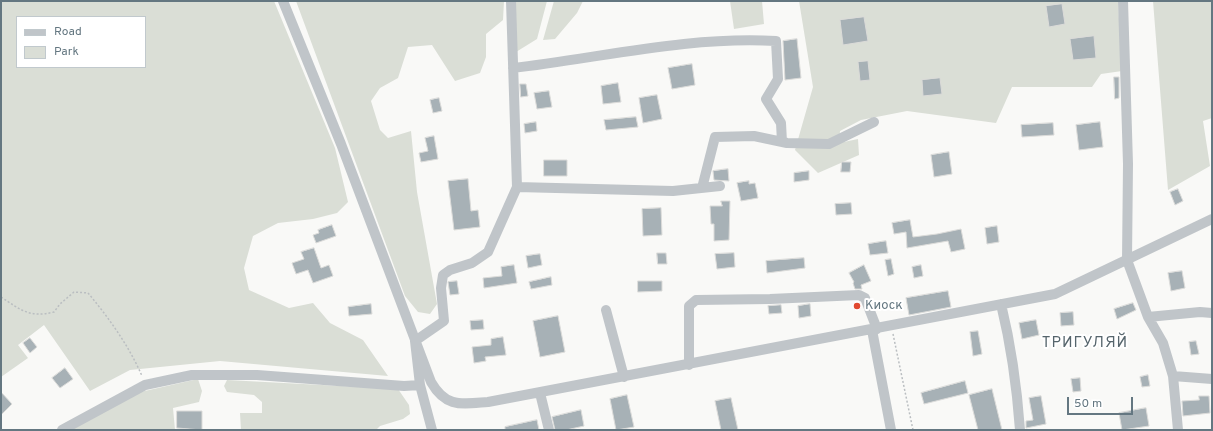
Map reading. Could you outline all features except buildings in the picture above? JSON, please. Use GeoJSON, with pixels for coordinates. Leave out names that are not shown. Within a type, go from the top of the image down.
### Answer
{"type":"FeatureCollection","features":[{"type":"Feature","properties":{"kind":"street"},"geometry":{"type":"LineString","coordinates":[[283,1],[341,144],[431,382],[438,394],[447,401],[460,404],[488,402],[540,393],[1055,294],[1212,219]]}},
{"type":"Feature","properties":{"kind":"street"},"geometry":{"type":"LineString","coordinates":[[415,341],[444,321],[441,288],[443,276],[450,270],[472,263],[488,252],[517,187],[511,1]]}},
{"type":"Feature","properties":{"kind":"street"},"geometry":{"type":"LineString","coordinates":[[1123,1],[1128,164],[1127,260],[1148,317],[1163,343],[1173,376],[1178,430]]}},
{"type":"Feature","properties":{"kind":"street"},"geometry":{"type":"LineString","coordinates":[[513,68],[567,62],[683,43],[741,39],[776,41],[778,79],[766,100],[781,123],[782,142]]}},
{"type":"Feature","properties":{"kind":"street"},"geometry":{"type":"LineString","coordinates":[[702,188],[715,137],[754,136],[782,142],[829,144],[874,122]]}},
{"type":"Feature","properties":{"kind":"street"},"geometry":{"type":"LineString","coordinates":[[517,187],[608,191],[674,191],[720,186]]}},
{"type":"Feature","properties":{"kind":"street"},"geometry":{"type":"LineString","coordinates":[[689,365],[689,306],[696,300],[770,299],[859,295],[865,298],[875,329],[891,430]]}},
{"type":"Feature","properties":{"kind":"street"},"geometry":{"type":"LineString","coordinates":[[1001,304],[1006,327],[1020,430]]}},
{"type":"Feature","properties":{"kind":"street"},"geometry":{"type":"LineString","coordinates":[[606,310],[624,377]]}},
{"type":"Feature","properties":{"kind":"street"},"geometry":{"type":"LineString","coordinates":[[1148,317],[1200,312],[1212,313]]}},
{"type":"Feature","properties":{"kind":"street"},"geometry":{"type":"LineString","coordinates":[[415,341],[420,385],[432,430]]}},
{"type":"Feature","properties":{"kind":"street"},"geometry":{"type":"LineString","coordinates":[[62,430],[145,385],[200,375],[257,375],[404,386],[420,385]]}},
{"type":"Feature","properties":{"kind":"street"},"geometry":{"type":"LineString","coordinates":[[1173,376],[1212,379]]}},
{"type":"Feature","properties":{"kind":"street"},"geometry":{"type":"LineString","coordinates":[[540,393],[549,430]]}},
{"type":"Feature","properties":{"kind":"path"},"geometry":{"type":"LineString","coordinates":[[1,297],[28,314],[40,315],[54,312],[60,304],[74,292],[88,294],[116,329],[137,364],[145,385]]}},
{"type":"Feature","properties":{"kind":"path"},"geometry":{"type":"LineString","coordinates":[[891,326],[914,430]]}},
{"type":"Feature","properties":{"kind":"green space"},"geometry":{"type":"Polygon","coordinates":[[[1,1],[274,1],[335,148],[348,202],[337,213],[313,219],[278,223],[253,236],[244,268],[249,290],[289,308],[313,303],[330,323],[363,340],[388,376],[220,361],[130,370],[90,391],[44,325],[18,345],[28,358],[1,377],[1,1]]]}},
{"type":"Feature","properties":{"kind":"green space"},"geometry":{"type":"Polygon","coordinates":[[[296,1],[504,1],[503,20],[486,34],[486,57],[480,73],[455,81],[432,45],[408,47],[398,78],[380,88],[371,101],[380,130],[388,138],[411,131],[417,192],[437,304],[430,314],[418,312],[405,296],[296,1]]]}},
{"type":"Feature","properties":{"kind":"green space"},"geometry":{"type":"Polygon","coordinates":[[[512,1],[547,1],[537,39],[516,52],[512,1]]]}},
{"type":"Feature","properties":{"kind":"green space"},"geometry":{"type":"Polygon","coordinates":[[[554,1],[583,1],[577,13],[555,39],[543,40],[554,1]]]}},
{"type":"Feature","properties":{"kind":"green space"},"geometry":{"type":"Polygon","coordinates":[[[730,1],[762,1],[764,24],[734,29],[730,1]]]}},
{"type":"Feature","properties":{"kind":"green space"},"geometry":{"type":"Polygon","coordinates":[[[799,1],[1118,1],[1122,71],[1101,74],[1092,87],[1012,87],[996,123],[907,111],[861,120],[840,131],[839,143],[858,139],[859,155],[818,173],[795,150],[813,87],[799,1]]]}},
{"type":"Feature","properties":{"kind":"green space"},"geometry":{"type":"Polygon","coordinates":[[[1153,1],[1212,1],[1212,118],[1203,121],[1210,166],[1168,190],[1153,1]]]}},
{"type":"Feature","properties":{"kind":"green space"},"geometry":{"type":"Polygon","coordinates":[[[198,379],[202,391],[199,402],[173,408],[175,430],[67,430],[118,397],[198,379]]]}},
{"type":"Feature","properties":{"kind":"green space"},"geometry":{"type":"Polygon","coordinates":[[[227,380],[398,389],[409,405],[410,414],[403,419],[380,426],[376,430],[241,430],[240,413],[262,413],[262,402],[254,395],[227,392],[224,386],[227,380]]]}},
{"type":"Feature","properties":{"kind":"place","name":"Киоск"},"geometry":{"type":"Point","coordinates":[857,306]}},
{"type":"Feature","properties":{"kind":"district","name":"ТРИГУЛЯЙ"},"geometry":{"type":"Point","coordinates":[1085,344]}}]}
